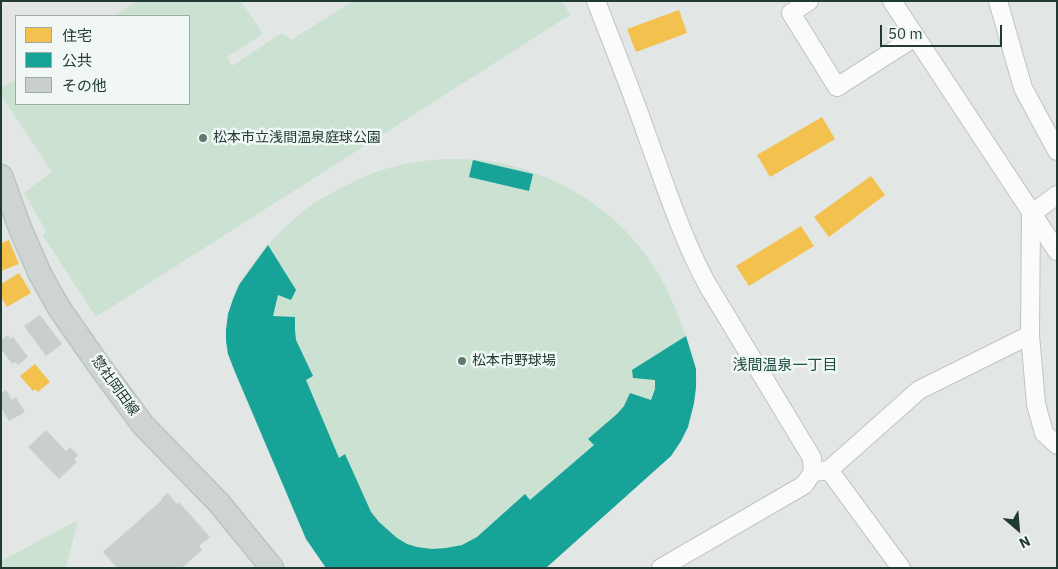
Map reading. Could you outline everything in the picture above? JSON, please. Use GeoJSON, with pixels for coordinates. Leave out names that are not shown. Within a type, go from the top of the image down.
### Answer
{"type":"FeatureCollection","features":[{"type":"Feature","properties":{"kind":"main road","name":"惣社岡田線"},"geometry":{"type":"LineString","coordinates":[[1,176],[20,228],[40,274],[59,308],[92,356],[143,425],[219,503],[272,568]]}},
{"type":"Feature","properties":{"kind":"street"},"geometry":{"type":"LineString","coordinates":[[596,1],[632,91],[681,229],[707,284],[812,458],[901,568]]}},
{"type":"Feature","properties":{"kind":"street"},"geometry":{"type":"LineString","coordinates":[[809,1],[791,13],[836,87],[915,37]]}},
{"type":"Feature","properties":{"kind":"street"},"geometry":{"type":"LineString","coordinates":[[892,1],[1057,251]]}},
{"type":"Feature","properties":{"kind":"street"},"geometry":{"type":"LineString","coordinates":[[998,1],[1023,88],[1057,150]]}},
{"type":"Feature","properties":{"kind":"street"},"geometry":{"type":"LineString","coordinates":[[1031,214],[1057,195]]}},
{"type":"Feature","properties":{"kind":"street"},"geometry":{"type":"LineString","coordinates":[[1031,214],[1030,335],[1036,404],[1044,433],[1057,445]]}},
{"type":"Feature","properties":{"kind":"street"},"geometry":{"type":"LineString","coordinates":[[661,568],[804,485],[919,390],[1030,335]]}},
{"type":"Feature","properties":{"kind":"green space","name":"松本市立浅間温泉庭球公園"},"geometry":{"type":"Polygon","coordinates":[[[137,1],[241,1],[263,34],[227,57],[232,66],[282,33],[291,40],[353,1],[562,1],[570,15],[96,317],[43,236],[46,231],[24,193],[52,172],[1,95],[1,88],[15,80],[15,105],[190,105],[190,15],[116,15],[137,1]]]}},
{"type":"Feature","properties":{"kind":"green space","name":"松本市野球場"},"geometry":{"type":"Polygon","coordinates":[[[446,159],[489,161],[537,174],[578,194],[615,220],[650,261],[675,307],[694,359],[696,370],[696,393],[691,415],[671,456],[546,568],[326,568],[306,539],[230,360],[226,339],[227,326],[236,290],[246,273],[284,228],[317,201],[352,182],[379,171],[412,163],[446,159]]]}},
{"type":"Feature","properties":{"kind":"green space"},"geometry":{"type":"Polygon","coordinates":[[[78,520],[66,568],[1,568],[1,561],[78,520]]]}},
{"type":"Feature","properties":{"kind":"building: 住宅"},"geometry":{"type":"Polygon","coordinates":[[[679,10],[687,33],[636,52],[627,29],[679,10]]]}},
{"type":"Feature","properties":{"kind":"building: 住宅"},"geometry":{"type":"Polygon","coordinates":[[[822,117],[835,139],[770,177],[757,155],[822,117]]]}},
{"type":"Feature","properties":{"kind":"building: 住宅"},"geometry":{"type":"Polygon","coordinates":[[[871,176],[885,195],[829,237],[814,217],[871,176]]]}},
{"type":"Feature","properties":{"kind":"building: 住宅"},"geometry":{"type":"Polygon","coordinates":[[[801,226],[814,246],[749,286],[736,266],[801,226]]]}},
{"type":"Feature","properties":{"kind":"building: 住宅"},"geometry":{"type":"Polygon","coordinates":[[[9,240],[19,264],[1,271],[1,243],[9,240]]]}},
{"type":"Feature","properties":{"kind":"building: 住宅"},"geometry":{"type":"Polygon","coordinates":[[[19,273],[31,293],[7,307],[1,297],[1,284],[19,273]]]}},
{"type":"Feature","properties":{"kind":"building: 住宅"},"geometry":{"type":"Polygon","coordinates":[[[35,364],[50,382],[38,392],[35,389],[33,391],[20,376],[35,364]]]}},
{"type":"Feature","properties":{"kind":"building: 公共"},"geometry":{"type":"Polygon","coordinates":[[[473,160],[533,174],[529,191],[469,177],[473,160]]]}},
{"type":"Feature","properties":{"kind":"building: 公共"},"geometry":{"type":"Polygon","coordinates":[[[268,245],[296,290],[291,300],[278,295],[273,316],[295,317],[296,340],[313,376],[306,380],[339,458],[345,454],[371,512],[397,538],[407,544],[432,549],[462,545],[477,537],[525,494],[530,500],[594,445],[588,439],[617,414],[624,406],[630,393],[651,400],[655,389],[655,380],[633,378],[632,370],[686,336],[696,369],[694,403],[688,427],[671,456],[546,568],[326,568],[306,539],[228,354],[226,330],[228,314],[233,299],[239,285],[268,245]]]}},
{"type":"Feature","properties":{"kind":"building: その他"},"geometry":{"type":"Polygon","coordinates":[[[40,315],[62,344],[46,356],[24,326],[40,315]]]}},
{"type":"Feature","properties":{"kind":"building: その他"},"geometry":{"type":"Polygon","coordinates":[[[8,335],[10,339],[13,337],[28,357],[18,365],[15,362],[12,364],[1,349],[1,340],[8,335]]]}},
{"type":"Feature","properties":{"kind":"building: その他"},"geometry":{"type":"Polygon","coordinates":[[[6,390],[12,400],[16,397],[25,412],[9,421],[1,408],[1,393],[6,390]]]}},
{"type":"Feature","properties":{"kind":"building: その他"},"geometry":{"type":"Polygon","coordinates":[[[46,430],[66,451],[70,447],[78,455],[74,459],[77,462],[59,479],[28,447],[46,430]]]}},
{"type":"Feature","properties":{"kind":"building: その他"},"geometry":{"type":"Polygon","coordinates":[[[168,493],[177,504],[179,502],[210,537],[199,546],[202,550],[182,568],[117,568],[103,552],[168,493]]]}},
{"type":"Feature","properties":{"kind":"place","name":"松本市立浅間温泉庭球公園"},"geometry":{"type":"Point","coordinates":[203,138]}},
{"type":"Feature","properties":{"kind":"place","name":"松本市野球場"},"geometry":{"type":"Point","coordinates":[462,361]}},
{"type":"Feature","properties":{"kind":"district","name":"浅間温泉一丁目"},"geometry":{"type":"Point","coordinates":[785,366]}}]}
